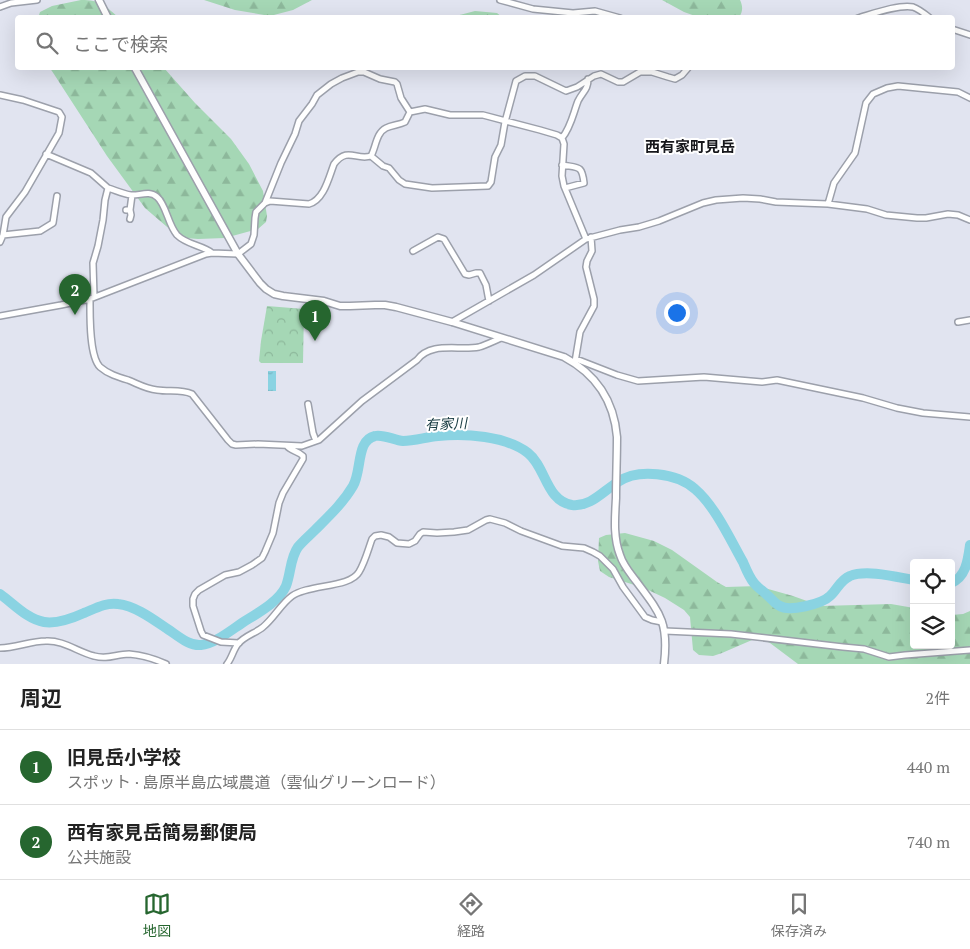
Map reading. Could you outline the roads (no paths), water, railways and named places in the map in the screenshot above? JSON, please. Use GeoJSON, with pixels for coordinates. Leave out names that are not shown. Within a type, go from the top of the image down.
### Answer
{"type":"FeatureCollection","features":[{"type":"Feature","properties":{"kind":"street"},"geometry":{"type":"LineString","coordinates":[[0,7],[11,3],[37,0]]}},
{"type":"Feature","properties":{"kind":"street"},"geometry":{"type":"LineString","coordinates":[[99,0],[106,15]]}},
{"type":"Feature","properties":{"kind":"street"},"geometry":{"type":"LineString","coordinates":[[500,0],[533,9],[573,13],[595,11],[609,15]]}},
{"type":"Feature","properties":{"kind":"street"},"geometry":{"type":"LineString","coordinates":[[868,15],[884,10],[912,7],[926,15]]}},
{"type":"Feature","properties":{"kind":"street"},"geometry":{"type":"LineString","coordinates":[[955,30],[970,35]]}},
{"type":"Feature","properties":{"kind":"street"},"geometry":{"type":"LineString","coordinates":[[136,70],[238,254],[260,283],[274,294],[324,301],[340,306],[385,305],[452,322],[638,381],[704,376],[762,382],[777,380],[923,413],[970,417]]}},
{"type":"Feature","properties":{"kind":"street"},"geometry":{"type":"LineString","coordinates":[[265,202],[314,203],[321,196],[334,164],[340,158],[353,154],[363,157],[371,156],[383,166],[390,168],[399,180],[405,184],[432,188],[488,186],[491,182],[495,157],[501,145],[504,122],[516,81],[526,76],[536,76],[566,91],[601,74],[618,82],[623,82],[640,72],[652,72],[668,78],[676,78],[686,70]]}},
{"type":"Feature","properties":{"kind":"street"},"geometry":{"type":"LineString","coordinates":[[0,316],[92,298],[206,254],[238,254],[251,244],[254,235],[256,212],[265,202],[299,121],[317,94],[342,78],[358,72],[364,72],[380,79],[393,81],[397,84],[401,98],[410,112]]}},
{"type":"Feature","properties":{"kind":"street"},"geometry":{"type":"LineString","coordinates":[[562,138],[568,130],[579,99],[588,86],[588,79]]}},
{"type":"Feature","properties":{"kind":"street"},"geometry":{"type":"LineString","coordinates":[[828,204],[834,182],[855,154],[866,103],[873,94],[898,86],[958,92],[970,98]]}},
{"type":"Feature","properties":{"kind":"street"},"geometry":{"type":"LineString","coordinates":[[0,95],[23,100],[59,112],[62,117],[59,133],[25,192],[6,217],[0,242]]}},
{"type":"Feature","properties":{"kind":"street"},"geometry":{"type":"LineString","coordinates":[[410,112],[425,109],[458,116],[483,115],[540,130],[562,138],[564,144],[562,176],[565,188],[592,251],[586,267],[594,306],[580,332],[575,361]]}},
{"type":"Feature","properties":{"kind":"street"},"geometry":{"type":"LineString","coordinates":[[371,156],[379,135],[383,130],[405,122],[410,112]]}},
{"type":"Feature","properties":{"kind":"street"},"geometry":{"type":"LineString","coordinates":[[46,154],[91,173],[108,188],[132,195],[152,194],[161,202],[171,225],[178,235],[186,241],[203,247],[212,253]]}},
{"type":"Feature","properties":{"kind":"street"},"geometry":{"type":"LineString","coordinates":[[562,165],[578,168],[583,172],[584,183],[565,188]]}},
{"type":"Feature","properties":{"kind":"street"},"geometry":{"type":"LineString","coordinates":[[108,188],[98,246],[93,263],[90,324],[96,362],[109,374],[145,388],[188,392],[232,444],[302,446],[316,441],[362,401],[418,360],[424,352],[438,349],[469,348],[501,338]]}},
{"type":"Feature","properties":{"kind":"street"},"geometry":{"type":"LineString","coordinates":[[130,219],[131,215],[128,210],[132,195]]}},
{"type":"Feature","properties":{"kind":"street"},"geometry":{"type":"LineString","coordinates":[[3,235],[40,231],[53,222],[57,196]]}},
{"type":"Feature","properties":{"kind":"street"},"geometry":{"type":"LineString","coordinates":[[452,322],[534,275],[588,238],[639,227],[659,221],[702,203],[716,200],[742,198],[776,202],[828,204],[867,209],[886,215],[926,218],[948,214],[958,215],[970,220]]}},
{"type":"Feature","properties":{"kind":"street"},"geometry":{"type":"LineString","coordinates":[[413,251],[438,237],[444,238],[465,274],[469,276],[480,273],[486,286],[489,301]]}},
{"type":"Feature","properties":{"kind":"street"},"geometry":{"type":"LineString","coordinates":[[958,322],[970,320]]}},
{"type":"Feature","properties":{"kind":"street"},"geometry":{"type":"LineString","coordinates":[[575,361],[594,380],[607,399],[616,424],[615,521],[617,546],[620,557],[655,606],[662,622],[665,631],[666,651],[664,664]]}},
{"type":"Feature","properties":{"kind":"street"},"geometry":{"type":"LineString","coordinates":[[308,404],[316,441]]}},
{"type":"Feature","properties":{"kind":"street"},"geometry":{"type":"LineString","coordinates":[[239,643],[216,641],[203,635],[193,606],[195,594],[225,575],[239,572],[252,565],[262,558],[266,552],[273,533],[278,503],[303,458],[301,454],[287,446]]}},
{"type":"Feature","properties":{"kind":"street"},"geometry":{"type":"LineString","coordinates":[[227,664],[239,643],[262,628],[292,596],[300,592],[354,578],[359,572],[372,539],[378,535],[386,536],[398,543],[409,544],[415,541],[423,532],[468,530],[490,519],[505,523],[562,546],[584,548],[600,556],[613,570],[645,617],[662,622]]}},
{"type":"Feature","properties":{"kind":"street"},"geometry":{"type":"LineString","coordinates":[[613,570],[626,566]]}},
{"type":"Feature","properties":{"kind":"street"},"geometry":{"type":"LineString","coordinates":[[665,631],[731,634],[843,646],[864,649],[889,657],[970,650]]}},
{"type":"Feature","properties":{"kind":"street"},"geometry":{"type":"LineString","coordinates":[[0,648],[9,648],[47,640],[59,642],[93,656],[105,658],[129,654],[157,660],[166,664]]}},
{"type":"Feature","properties":{"kind":"street"},"geometry":{"type":"LineString","coordinates":[[888,664],[889,657]]}},
{"type":"Feature","properties":{"kind":"water"},"geometry":{"type":"Polygon","coordinates":[[[268,371],[276,371],[276,391],[268,391],[268,371]]]}},
{"type":"Feature","properties":{"kind":"waterway","name":"有家川"},"geometry":{"type":"LineString","coordinates":[[0,594],[32,618],[44,622],[65,620],[105,605],[118,604],[145,614],[188,642],[197,645],[211,642],[222,637],[267,607],[283,592],[288,581],[293,556],[298,547],[336,509],[349,492],[356,480],[360,457],[365,443],[375,436],[385,436],[403,441],[460,435],[497,439],[519,447],[528,453],[539,466],[551,490],[563,502],[572,505],[585,504],[618,482],[636,475],[657,474],[678,479],[695,489],[709,504],[722,523],[752,581],[776,604],[784,608],[798,608],[820,602],[830,596],[844,580],[857,574],[882,574],[910,579]]}},
{"type":"Feature","properties":{"kind":"waterway","name":"有家川"},"geometry":{"type":"LineString","coordinates":[[955,581],[963,572],[970,545]]}},
{"type":"Feature","properties":{"kind":"place","name":"西有家見岳簡易郵便局"},"geometry":{"type":"Point","coordinates":[75,315]}},
{"type":"Feature","properties":{"kind":"place","name":"旧見岳小学校"},"geometry":{"type":"Point","coordinates":[315,341]}},
{"type":"Feature","properties":{"kind":"district","name":"西有家町見岳"},"geometry":{"type":"Point","coordinates":[690,147]}}]}
